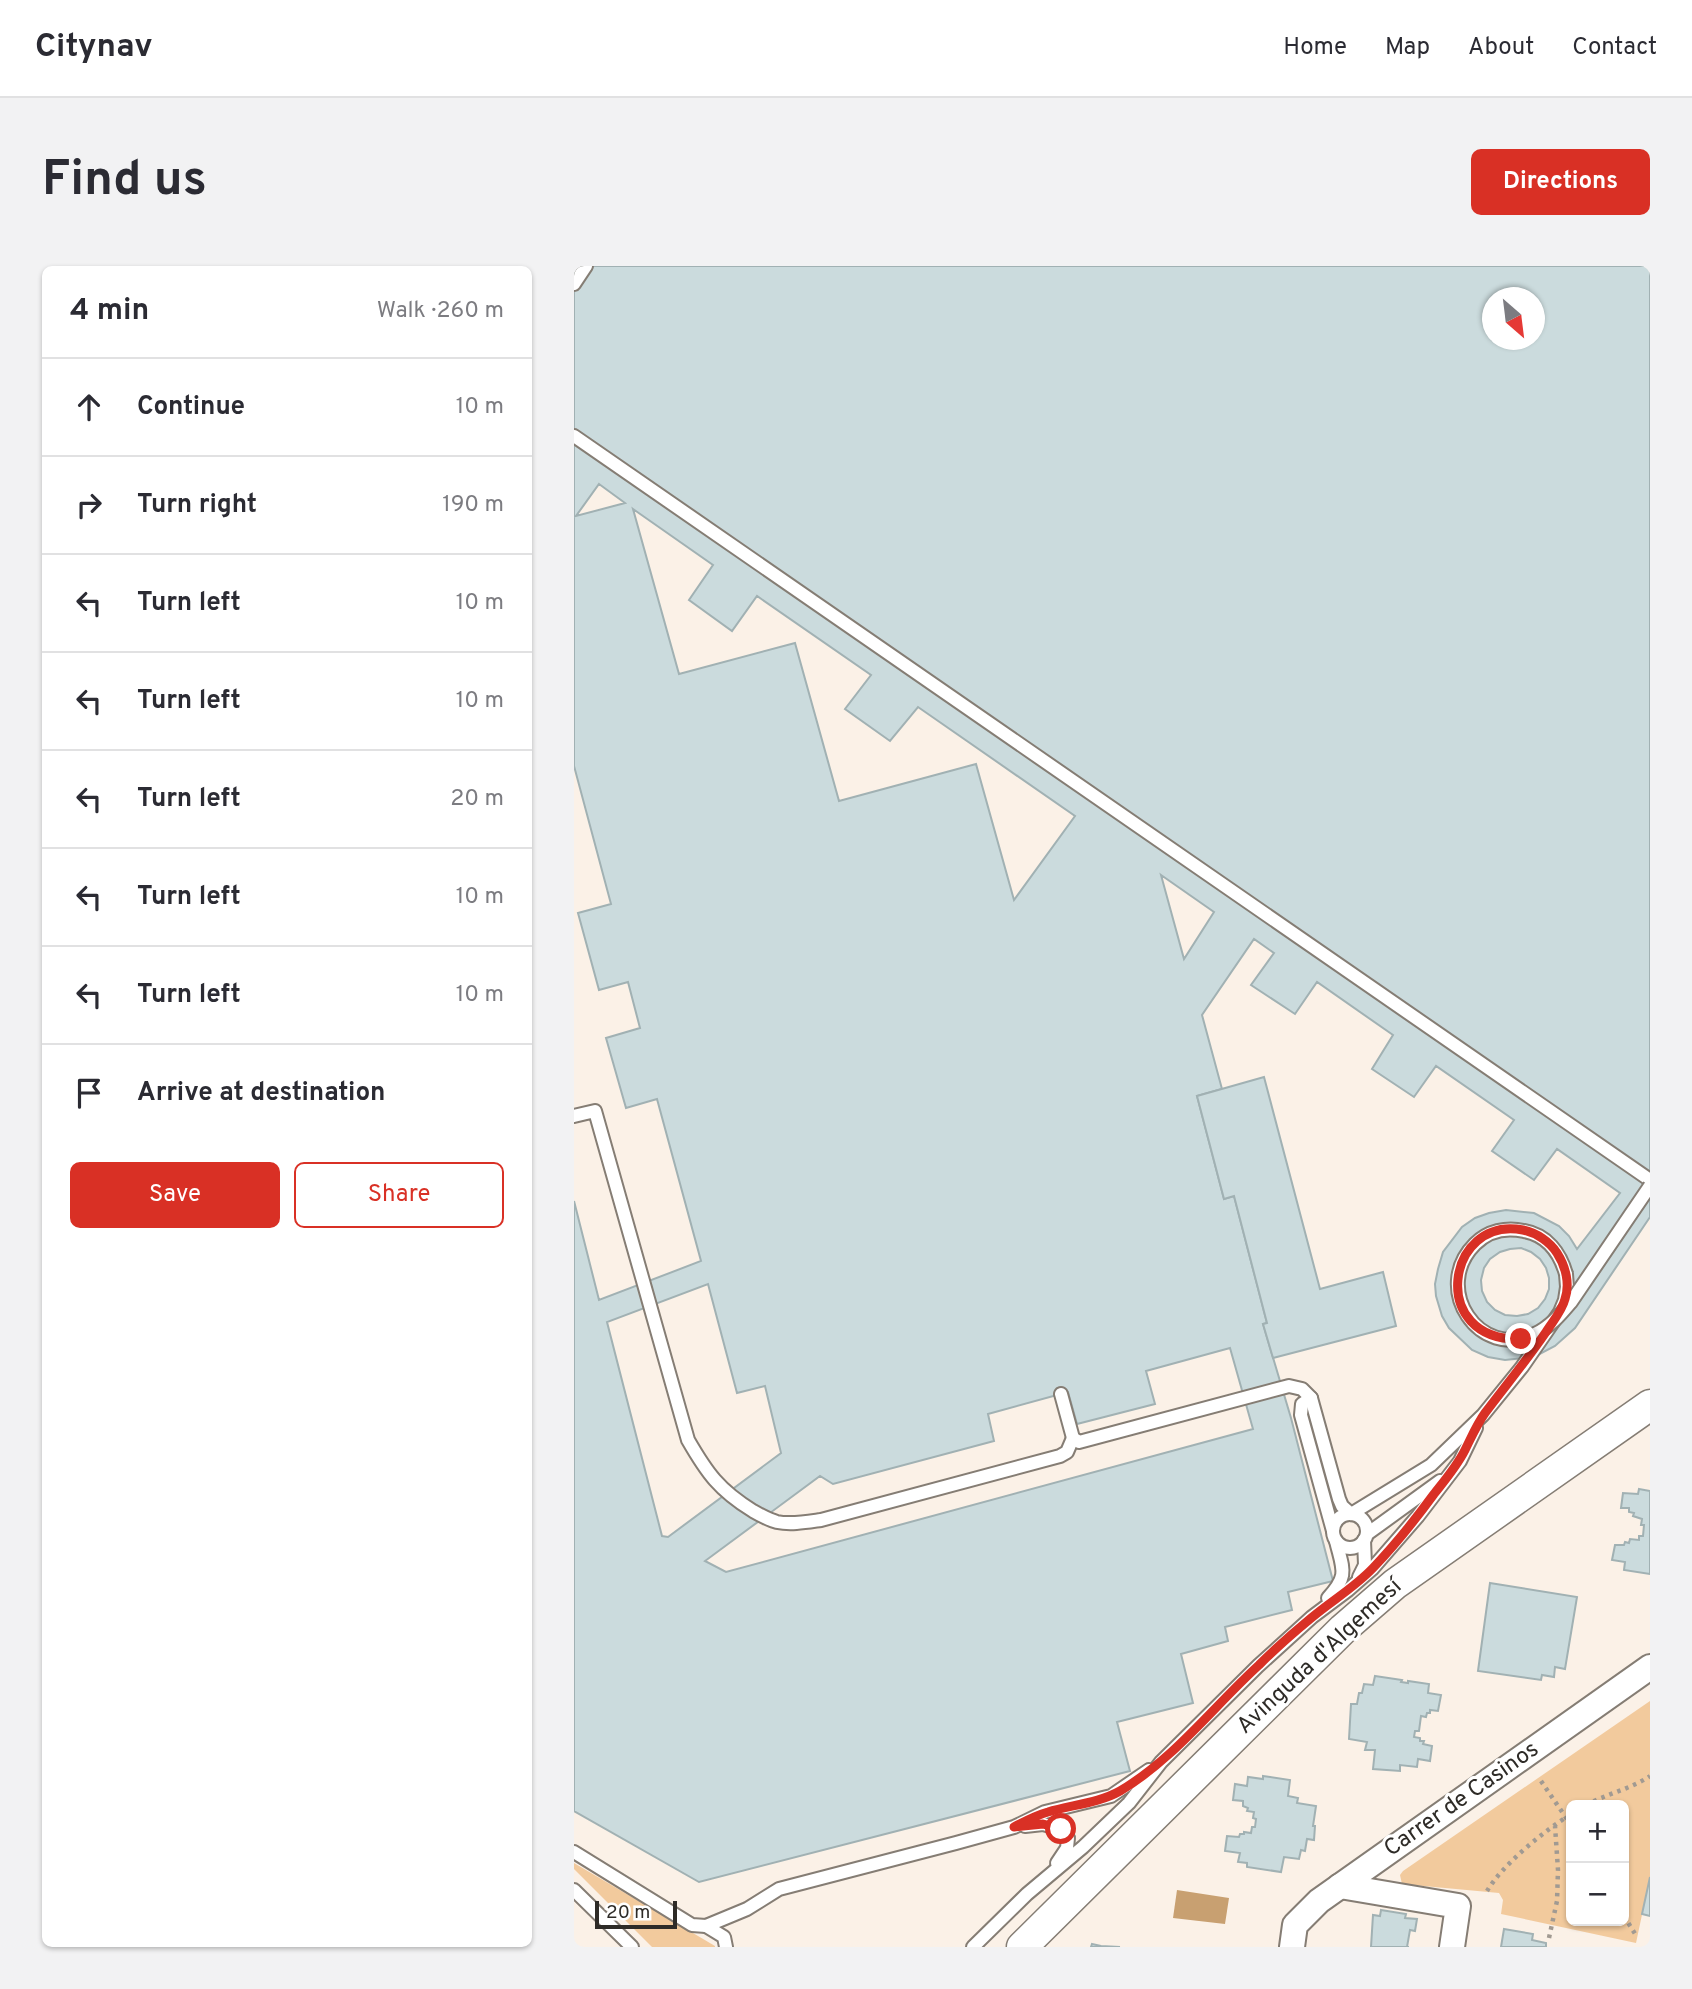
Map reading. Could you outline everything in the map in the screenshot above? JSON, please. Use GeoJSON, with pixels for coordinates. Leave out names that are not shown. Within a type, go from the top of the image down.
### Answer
{"type":"FeatureCollection","features":[{"type":"Feature","properties":{"kind":"street","name":"Avinguda d'Algemesí"},"geometry":{"type":"LineString","coordinates":[[1022,1947],[1343,1629],[1395,1584],[1650,1405]]}},
{"type":"Feature","properties":{"kind":"street","name":"Carrer de Casinos"},"geometry":{"type":"LineString","coordinates":[[1292,1947],[1295,1924],[1319,1901],[1650,1667]]}},
{"type":"Feature","properties":{"kind":"street"},"geometry":{"type":"LineString","coordinates":[[1340,1886],[1458,1906],[1452,1947]]}},
{"type":"Feature","properties":{"kind":"lane"},"geometry":{"type":"LineString","coordinates":[[574,284],[586,266]]}},
{"type":"Feature","properties":{"kind":"lane"},"geometry":{"type":"LineString","coordinates":[[574,436],[1650,1180]]}},
{"type":"Feature","properties":{"kind":"lane"},"geometry":{"type":"LineString","coordinates":[[574,1116],[595,1111],[688,1440],[719,1487],[759,1514],[778,1522],[821,1520],[1060,1456],[1067,1452],[1073,1438],[1061,1394]]}},
{"type":"Feature","properties":{"kind":"lane"},"geometry":{"type":"LineString","coordinates":[[1450,1473],[1356,1547],[1340,1545],[1334,1536],[1334,1525],[1340,1517],[1351,1514],[1432,1465],[1483,1415],[1522,1367],[1560,1312],[1565,1300],[1566,1274],[1562,1260],[1554,1248],[1543,1239],[1530,1232],[1503,1230],[1479,1241],[1468,1251],[1459,1270],[1457,1291],[1461,1306],[1469,1319],[1493,1336],[1521,1339],[1534,1335],[1552,1323],[1570,1302],[1650,1186]]}},
{"type":"Feature","properties":{"kind":"lane"},"geometry":{"type":"LineString","coordinates":[[1073,1438],[1084,1442],[1289,1386],[1302,1389],[1311,1398],[1342,1506],[1365,1523],[1365,1565],[1356,1584]]}},
{"type":"Feature","properties":{"kind":"lane"},"geometry":{"type":"LineString","coordinates":[[1311,1398],[1302,1404],[1301,1415],[1343,1578],[1312,1617]]}},
{"type":"Feature","properties":{"kind":"lane"},"geometry":{"type":"LineString","coordinates":[[1043,1879],[1083,1847],[1129,1803],[1161,1762],[1258,1666],[1312,1617],[1356,1584],[1392,1547],[1460,1461],[1483,1415]]}},
{"type":"Feature","properties":{"kind":"lane"},"geometry":{"type":"LineString","coordinates":[[1014,1827],[1045,1812],[1111,1796],[1161,1762]]}},
{"type":"Feature","properties":{"kind":"lane"},"geometry":{"type":"LineString","coordinates":[[574,1852],[692,1925],[706,1926],[747,1909],[779,1889],[1014,1827],[1043,1824],[1061,1829],[1068,1838],[1062,1857],[973,1947]]}},
{"type":"Feature","properties":{"kind":"lane"},"geometry":{"type":"LineString","coordinates":[[574,1890],[632,1947]]}},
{"type":"Feature","properties":{"kind":"lane"},"geometry":{"type":"LineString","coordinates":[[706,1926],[724,1937],[726,1947]]}},
{"type":"Feature","properties":{"kind":"path"},"geometry":{"type":"LineString","coordinates":[[1596,1800],[1650,1776]]}},
{"type":"Feature","properties":{"kind":"path"},"geometry":{"type":"LineString","coordinates":[[1541,1781],[1566,1812]]}},
{"type":"Feature","properties":{"kind":"path"},"geometry":{"type":"LineString","coordinates":[[1487,1891],[1513,1862],[1566,1818]]}},
{"type":"Feature","properties":{"kind":"path"},"geometry":{"type":"LineString","coordinates":[[1549,1938],[1557,1901],[1555,1826]]}},
{"type":"Feature","properties":{"kind":"path"},"geometry":{"type":"LineString","coordinates":[[1629,1924],[1637,1937]]}},
{"type":"Feature","properties":{"kind":"shaded area"},"geometry":{"type":"Polygon","coordinates":[[[1650,1701],[1650,1877],[1636,1943],[1501,1914],[1503,1900],[1499,1893],[1402,1884],[1400,1875],[1650,1701]]]}},
{"type":"Feature","properties":{"kind":"shaded area"},"geometry":{"type":"Polygon","coordinates":[[[574,1863],[715,1947],[652,1947],[574,1869],[574,1863]]]}},
{"type":"Feature","properties":{"kind":"shaded area"},"geometry":{"type":"Polygon","coordinates":[[[1177,1890],[1229,1898],[1225,1924],[1173,1918],[1177,1890]]]}},
{"type":"Feature","properties":{"kind":"building"},"geometry":{"type":"Polygon","coordinates":[[[574,266],[1650,266],[1650,1217],[1575,1328],[1555,1346],[1534,1357],[1505,1360],[1472,1350],[1449,1328],[1442,1316],[1435,1284],[1443,1252],[1462,1227],[1489,1213],[1506,1210],[1534,1213],[1559,1226],[1577,1249],[1620,1193],[1557,1149],[1534,1180],[1492,1151],[1514,1120],[1436,1066],[1414,1097],[1372,1069],[1393,1035],[1317,982],[1295,1014],[1251,985],[1274,953],[1254,939],[1202,1015],[1222,1089],[1197,1096],[1224,1199],[1234,1196],[1267,1323],[1263,1324],[1291,1418],[1333,1581],[1288,1592],[1292,1610],[1225,1627],[1228,1641],[1181,1654],[1193,1703],[1117,1722],[1130,1771],[699,1882],[574,1811],[574,1201],[599,1300],[701,1261],[657,1099],[626,1108],[606,1038],[640,1028],[628,982],[599,990],[578,913],[611,904],[574,766],[574,266]],[[599,484],[576,516],[625,503],[599,484]],[[633,509],[679,674],[795,643],[839,801],[976,764],[1014,900],[1075,816],[918,707],[890,741],[845,709],[871,675],[757,596],[732,631],[689,600],[713,565],[633,509]],[[1161,875],[1184,959],[1214,912],[1161,875]],[[1521,1248],[1510,1249],[1490,1259],[1484,1268],[1482,1291],[1487,1302],[1505,1315],[1528,1314],[1538,1308],[1545,1299],[1549,1278],[1540,1259],[1531,1252],[1521,1248]],[[708,1284],[607,1322],[662,1536],[668,1537],[781,1453],[765,1386],[737,1393],[708,1284]],[[1230,1348],[1146,1371],[1155,1404],[1077,1424],[1068,1392],[988,1414],[994,1441],[833,1484],[820,1476],[705,1561],[726,1572],[1253,1429],[1230,1348]]]}},
{"type":"Feature","properties":{"kind":"building"},"geometry":{"type":"Polygon","coordinates":[[[1264,1077],[1320,1289],[1383,1272],[1396,1326],[1273,1358],[1263,1324],[1267,1323],[1234,1196],[1224,1199],[1197,1096],[1264,1077]]]}},
{"type":"Feature","properties":{"kind":"building"},"geometry":{"type":"Polygon","coordinates":[[[1639,1489],[1650,1491],[1650,1574],[1624,1570],[1625,1562],[1612,1560],[1615,1545],[1624,1545],[1625,1542],[1629,1543],[1630,1539],[1639,1540],[1639,1536],[1643,1536],[1642,1519],[1633,1516],[1634,1513],[1629,1512],[1629,1508],[1621,1508],[1623,1493],[1638,1494],[1639,1489]]]}},
{"type":"Feature","properties":{"kind":"building"},"geometry":{"type":"Polygon","coordinates":[[[1490,1583],[1577,1597],[1565,1669],[1555,1667],[1554,1677],[1542,1675],[1541,1680],[1478,1671],[1490,1583]]]}},
{"type":"Feature","properties":{"kind":"building"},"geometry":{"type":"Polygon","coordinates":[[[1375,1676],[1402,1680],[1401,1682],[1429,1684],[1428,1693],[1441,1695],[1438,1711],[1430,1710],[1426,1717],[1421,1716],[1419,1731],[1415,1731],[1414,1737],[1424,1741],[1423,1744],[1432,1746],[1430,1761],[1418,1759],[1417,1767],[1400,1765],[1400,1771],[1373,1769],[1375,1750],[1365,1750],[1367,1742],[1349,1739],[1351,1704],[1357,1704],[1364,1684],[1373,1685],[1375,1676]]]}},
{"type":"Feature","properties":{"kind":"building"},"geometry":{"type":"Polygon","coordinates":[[[1263,1776],[1290,1780],[1288,1796],[1298,1798],[1297,1803],[1316,1806],[1314,1840],[1307,1839],[1305,1851],[1301,1850],[1299,1859],[1284,1857],[1281,1872],[1247,1867],[1247,1863],[1238,1862],[1240,1853],[1225,1851],[1227,1836],[1239,1837],[1244,1832],[1251,1833],[1252,1827],[1255,1827],[1254,1812],[1247,1811],[1243,1801],[1233,1800],[1235,1784],[1247,1786],[1248,1777],[1263,1779],[1263,1776]]]}},
{"type":"Feature","properties":{"kind":"building"},"geometry":{"type":"Polygon","coordinates":[[[1650,1877],[1650,1916],[1642,1914],[1650,1877]]]}},
{"type":"Feature","properties":{"kind":"building"},"geometry":{"type":"Polygon","coordinates":[[[1381,1910],[1406,1914],[1405,1918],[1417,1919],[1415,1931],[1410,1930],[1407,1947],[1371,1947],[1373,1915],[1380,1916],[1381,1910]]]}},
{"type":"Feature","properties":{"kind":"building"},"geometry":{"type":"Polygon","coordinates":[[[1504,1929],[1533,1934],[1532,1940],[1546,1943],[1546,1947],[1501,1947],[1504,1929]]]}},
{"type":"Feature","properties":{"kind":"route"},"geometry":{"type":"LineString","coordinates":[[1061,1829],[1043,1824],[1014,1827],[1045,1812],[1111,1796],[1161,1762],[1258,1666],[1312,1617],[1372,1569],[1418,1516],[1460,1461],[1483,1415],[1522,1367],[1560,1312],[1565,1300],[1566,1274],[1562,1260],[1554,1248],[1530,1232],[1503,1230],[1490,1234],[1468,1251],[1457,1277],[1457,1291],[1461,1306],[1469,1319],[1480,1329],[1493,1336],[1521,1339]]}}]}
